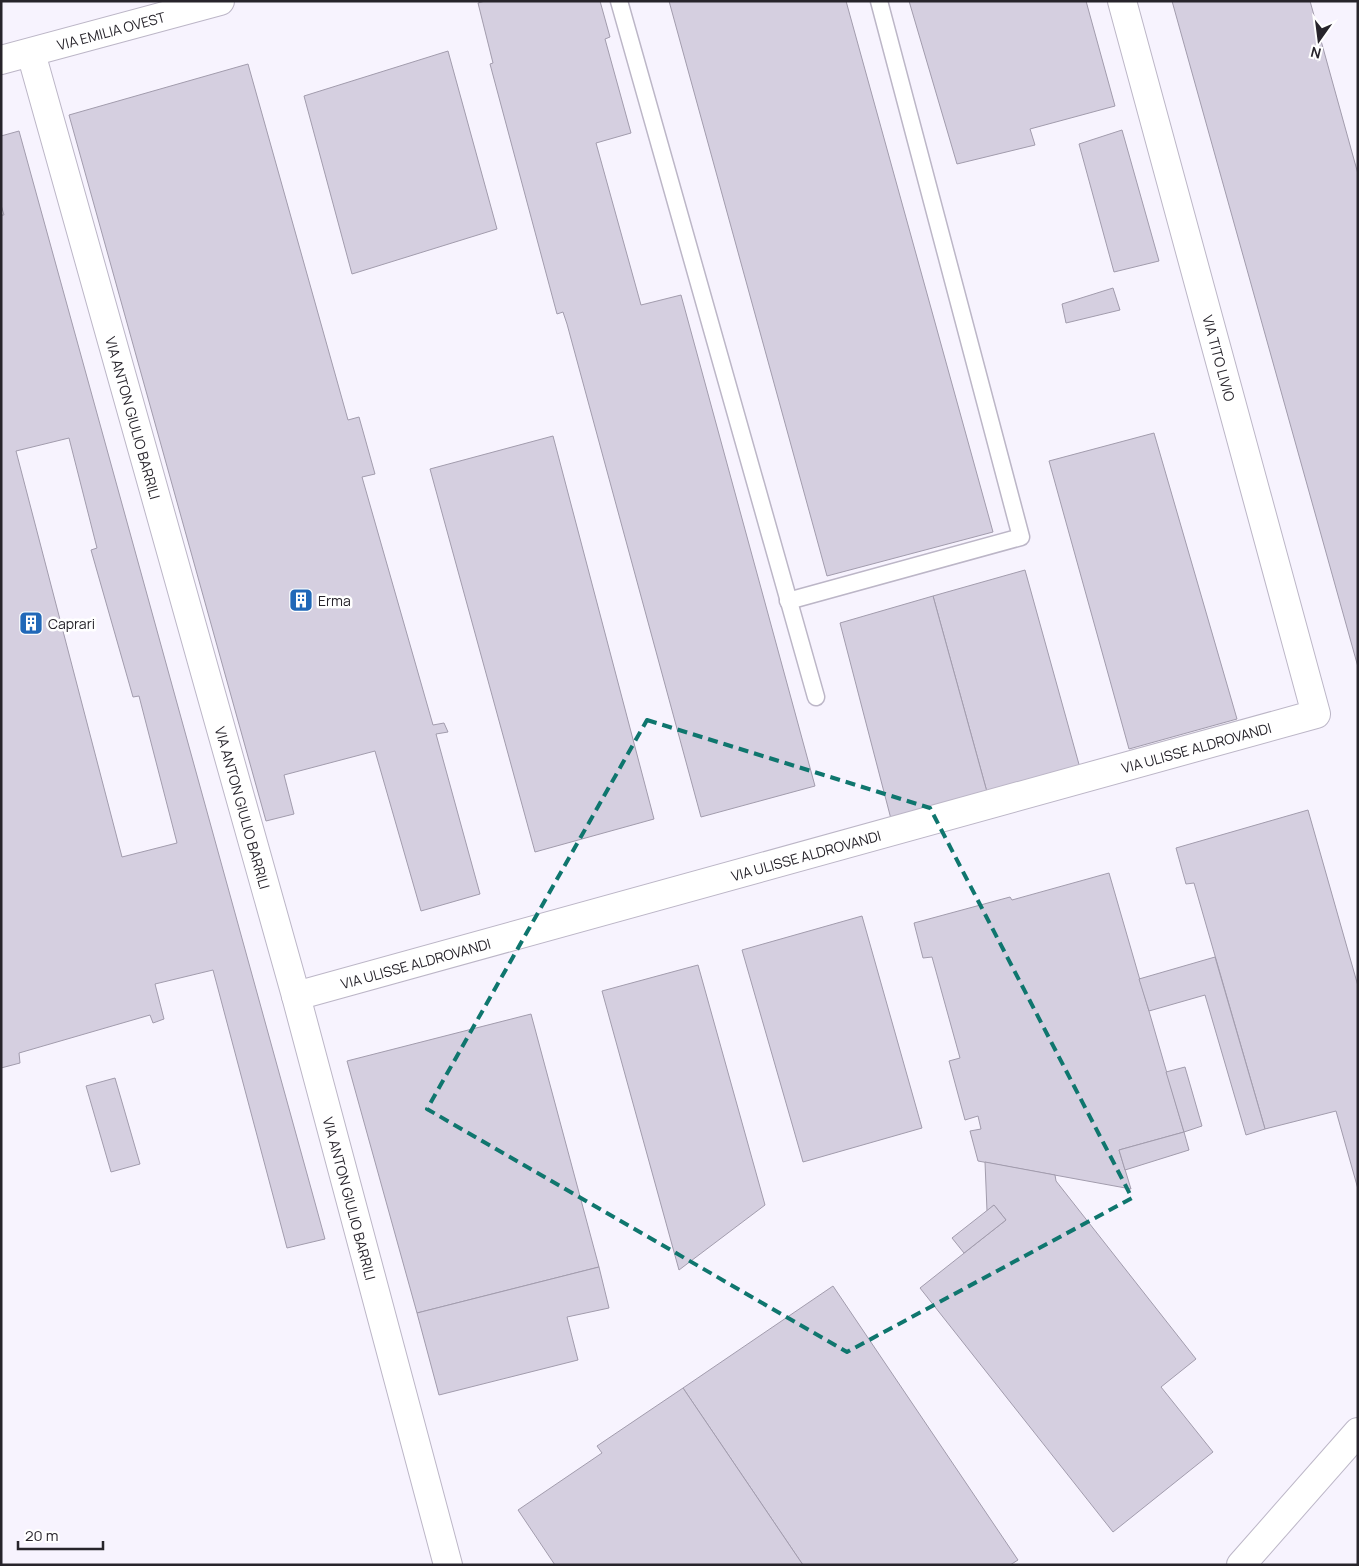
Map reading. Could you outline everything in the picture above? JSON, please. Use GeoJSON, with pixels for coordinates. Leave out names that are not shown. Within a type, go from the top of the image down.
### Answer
{"type":"FeatureCollection","features":[{"type":"Feature","properties":{"kind":"street","name":"VIA EMILIA OVEST"},"geometry":{"type":"LineString","coordinates":[[1,60],[220,1]]}},
{"type":"Feature","properties":{"kind":"street","name":"VIA TITO LIVIO"},"geometry":{"type":"LineString","coordinates":[[1122,1],[1316,714]]}},
{"type":"Feature","properties":{"kind":"street","name":"VIA ANTON GIULIO BARRILI"},"geometry":{"type":"LineString","coordinates":[[31,53],[296,996],[448,1565]]}},
{"type":"Feature","properties":{"kind":"street","name":"VIA ULISSE ALDROVANDI"},"geometry":{"type":"LineString","coordinates":[[296,996],[1316,714]]}},
{"type":"Feature","properties":{"kind":"street"},"geometry":{"type":"LineString","coordinates":[[1241,1565],[1358,1432]]}},
{"type":"Feature","properties":{"kind":"lane"},"geometry":{"type":"LineString","coordinates":[[619,1],[816,697]]}},
{"type":"Feature","properties":{"kind":"lane"},"geometry":{"type":"LineString","coordinates":[[788,601],[1021,537],[879,1]]}},
{"type":"Feature","properties":{"kind":"highlighted area"},"geometry":{"type":"Polygon","coordinates":[[[647,720],[930,808],[1132,1198],[847,1352],[427,1109],[647,720]]]}},
{"type":"Feature","properties":{"kind":"building"},"geometry":{"type":"Polygon","coordinates":[[[485,1],[600,1],[610,37],[605,39],[631,133],[596,143],[641,305],[681,295],[815,786],[701,817],[567,324],[563,312],[557,314],[490,64],[493,63],[478,3],[485,1]]]}},
{"type":"Feature","properties":{"kind":"building"},"geometry":{"type":"Polygon","coordinates":[[[669,1],[846,1],[993,532],[827,576],[669,1]]]}},
{"type":"Feature","properties":{"kind":"building"},"geometry":{"type":"Polygon","coordinates":[[[909,1],[1086,1],[1115,106],[1030,129],[1035,145],[957,164],[909,1]]]}},
{"type":"Feature","properties":{"kind":"building"},"geometry":{"type":"Polygon","coordinates":[[[1172,1],[1310,1],[1358,174],[1358,667],[1172,1]]]}},
{"type":"Feature","properties":{"kind":"building"},"geometry":{"type":"Polygon","coordinates":[[[448,51],[497,229],[352,274],[304,96],[448,51]]]}},
{"type":"Feature","properties":{"kind":"building","name":"Erma"},"geometry":{"type":"Polygon","coordinates":[[[248,64],[348,420],[359,417],[375,474],[362,477],[433,725],[444,723],[448,732],[436,734],[480,894],[421,911],[375,751],[284,775],[294,814],[266,821],[69,115],[248,64]]]}},
{"type":"Feature","properties":{"kind":"building"},"geometry":{"type":"Polygon","coordinates":[[[1122,130],[1159,261],[1114,272],[1079,144],[1122,130]]]}},
{"type":"Feature","properties":{"kind":"building","name":"Caprari"},"geometry":{"type":"Polygon","coordinates":[[[19,131],[325,1239],[287,1248],[213,970],[155,984],[164,1019],[153,1023],[150,1015],[19,1053],[20,1063],[1,1068],[1,215],[4,215],[1,205],[1,136],[19,131]],[[69,438],[16,451],[122,857],[177,843],[139,696],[133,697],[91,550],[97,548],[69,438]]]}},
{"type":"Feature","properties":{"kind":"building"},"geometry":{"type":"Polygon","coordinates":[[[1113,288],[1120,310],[1066,323],[1062,304],[1113,288]]]}},
{"type":"Feature","properties":{"kind":"building"},"geometry":{"type":"Polygon","coordinates":[[[1154,433],[1237,719],[1129,749],[1049,461],[1154,433]]]}},
{"type":"Feature","properties":{"kind":"building"},"geometry":{"type":"Polygon","coordinates":[[[553,436],[654,819],[535,852],[430,469],[553,436]]]}},
{"type":"Feature","properties":{"kind":"building"},"geometry":{"type":"Polygon","coordinates":[[[1025,570],[1080,768],[987,792],[933,596],[1025,570]]]}},
{"type":"Feature","properties":{"kind":"building"},"geometry":{"type":"Polygon","coordinates":[[[933,596],[987,792],[891,819],[840,623],[933,596]]]}},
{"type":"Feature","properties":{"kind":"building"},"geometry":{"type":"Polygon","coordinates":[[[1308,810],[1358,986],[1358,1189],[1336,1111],[1265,1129],[1194,883],[1186,884],[1176,848],[1308,810]]]}},
{"type":"Feature","properties":{"kind":"building"},"geometry":{"type":"Polygon","coordinates":[[[1109,873],[1184,1132],[1119,1150],[1131,1189],[978,1161],[970,1131],[981,1129],[978,1116],[965,1120],[949,1061],[960,1058],[932,957],[923,958],[914,923],[1010,897],[1012,900],[1109,873]]]}},
{"type":"Feature","properties":{"kind":"building"},"geometry":{"type":"Polygon","coordinates":[[[862,916],[922,1128],[803,1162],[742,950],[862,916]]]}},
{"type":"Feature","properties":{"kind":"building"},"geometry":{"type":"Polygon","coordinates":[[[1215,957],[1265,1129],[1246,1135],[1205,995],[1149,1011],[1139,979],[1215,957]]]}},
{"type":"Feature","properties":{"kind":"building"},"geometry":{"type":"Polygon","coordinates":[[[698,965],[765,1205],[679,1270],[602,991],[698,965]]]}},
{"type":"Feature","properties":{"kind":"building"},"geometry":{"type":"Polygon","coordinates":[[[531,1014],[599,1267],[417,1313],[347,1061],[531,1014]]]}},
{"type":"Feature","properties":{"kind":"building"},"geometry":{"type":"Polygon","coordinates":[[[1185,1067],[1202,1126],[1184,1132],[1166,1072],[1185,1067]]]}},
{"type":"Feature","properties":{"kind":"building"},"geometry":{"type":"Polygon","coordinates":[[[115,1078],[140,1164],[111,1172],[86,1086],[115,1078]]]}},
{"type":"Feature","properties":{"kind":"building"},"geometry":{"type":"Polygon","coordinates":[[[1184,1132],[1189,1150],[1125,1170],[1119,1150],[1184,1132]]]}},
{"type":"Feature","properties":{"kind":"building"},"geometry":{"type":"Polygon","coordinates":[[[985,1162],[1055,1175],[1056,1181],[1196,1359],[1161,1387],[1213,1452],[1113,1532],[920,1288],[1006,1220],[994,1205],[987,1211],[985,1162]]]}},
{"type":"Feature","properties":{"kind":"building"},"geometry":{"type":"Polygon","coordinates":[[[994,1205],[1006,1220],[964,1253],[952,1238],[994,1205]]]}},
{"type":"Feature","properties":{"kind":"building"},"geometry":{"type":"Polygon","coordinates":[[[599,1267],[609,1308],[567,1317],[578,1360],[439,1395],[417,1313],[599,1267]]]}},
{"type":"Feature","properties":{"kind":"building"},"geometry":{"type":"Polygon","coordinates":[[[833,1286],[1018,1560],[1010,1565],[803,1565],[683,1388],[833,1286]]]}},
{"type":"Feature","properties":{"kind":"building"},"geometry":{"type":"Polygon","coordinates":[[[683,1388],[803,1565],[555,1565],[518,1510],[602,1453],[597,1446],[683,1388]]]}},
{"type":"Feature","properties":{"kind":"place","name":"Erma"},"geometry":{"type":"Point","coordinates":[301,600]}},
{"type":"Feature","properties":{"kind":"place","name":"Caprari"},"geometry":{"type":"Point","coordinates":[31,623]}}]}
